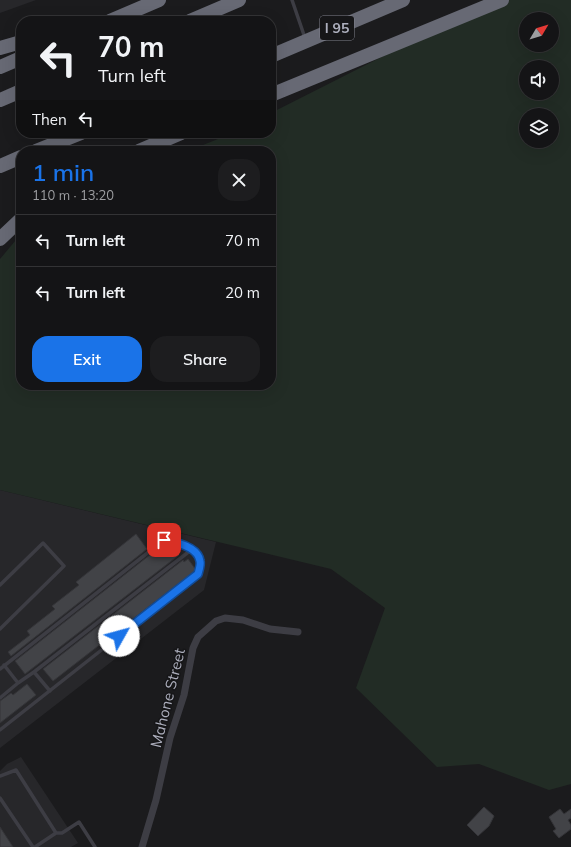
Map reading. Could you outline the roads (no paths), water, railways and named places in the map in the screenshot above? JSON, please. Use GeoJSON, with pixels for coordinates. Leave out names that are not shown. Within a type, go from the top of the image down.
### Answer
{"type":"FeatureCollection","features":[{"type":"Feature","properties":{"kind":"highway"},"geometry":{"type":"LineString","coordinates":[[122,16],[159,0]]}},
{"type":"Feature","properties":{"kind":"highway"},"geometry":{"type":"LineString","coordinates":[[202,16],[239,0]]}},
{"type":"Feature","properties":{"kind":"highway","name":"I 95"},"geometry":{"type":"LineString","coordinates":[[276,54],[403,0]]}},
{"type":"Feature","properties":{"kind":"highway"},"geometry":{"type":"LineString","coordinates":[[276,93],[502,0]]}},
{"type":"Feature","properties":{"kind":"highway"},"geometry":{"type":"LineString","coordinates":[[0,48],[16,43]]}},
{"type":"Feature","properties":{"kind":"highway"},"geometry":{"type":"LineString","coordinates":[[0,67],[16,60]]}},
{"type":"Feature","properties":{"kind":"highway"},"geometry":{"type":"LineString","coordinates":[[0,100],[16,93]]}},
{"type":"Feature","properties":{"kind":"highway"},"geometry":{"type":"LineString","coordinates":[[48,146],[68,138]]}},
{"type":"Feature","properties":{"kind":"highway"},"geometry":{"type":"LineString","coordinates":[[151,146],[169,138]]}},
{"type":"Feature","properties":{"kind":"highway"},"geometry":{"type":"LineString","coordinates":[[0,166],[16,159]]}},
{"type":"Feature","properties":{"kind":"highway"},"geometry":{"type":"LineString","coordinates":[[0,239],[16,224]]}},
{"type":"Feature","properties":{"kind":"street","name":"Mahone Street"},"geometry":{"type":"LineString","coordinates":[[142,847],[156,800],[170,738],[184,695],[193,648],[198,637],[216,620],[225,618],[243,620],[270,630],[298,632]]}},
{"type":"Feature","properties":{"kind":"lane"},"geometry":{"type":"LineString","coordinates":[[292,0],[306,41]]}},
{"type":"Feature","properties":{"kind":"lane"},"geometry":{"type":"LineString","coordinates":[[0,669],[164,540],[175,542],[196,552],[200,562],[198,574],[0,730]]}},
{"type":"Feature","properties":{"kind":"lane"},"geometry":{"type":"LineString","coordinates":[[0,585],[43,543],[64,566],[0,629]]}},
{"type":"Feature","properties":{"kind":"lane"},"geometry":{"type":"LineString","coordinates":[[0,698],[191,550]]}},
{"type":"Feature","properties":{"kind":"lane"},"geometry":{"type":"LineString","coordinates":[[4,665],[18,683]]}},
{"type":"Feature","properties":{"kind":"lane"},"geometry":{"type":"LineString","coordinates":[[34,672],[50,691]]}},
{"type":"Feature","properties":{"kind":"lane"},"geometry":{"type":"LineString","coordinates":[[0,776],[16,770],[56,833]]}},
{"type":"Feature","properties":{"kind":"lane"},"geometry":{"type":"LineString","coordinates":[[0,798],[34,847],[56,833],[62,833],[79,822],[95,847]]}},
{"type":"Feature","properties":{"kind":"lane"},"geometry":{"type":"LineString","coordinates":[[0,807],[4,804]]}}]}
